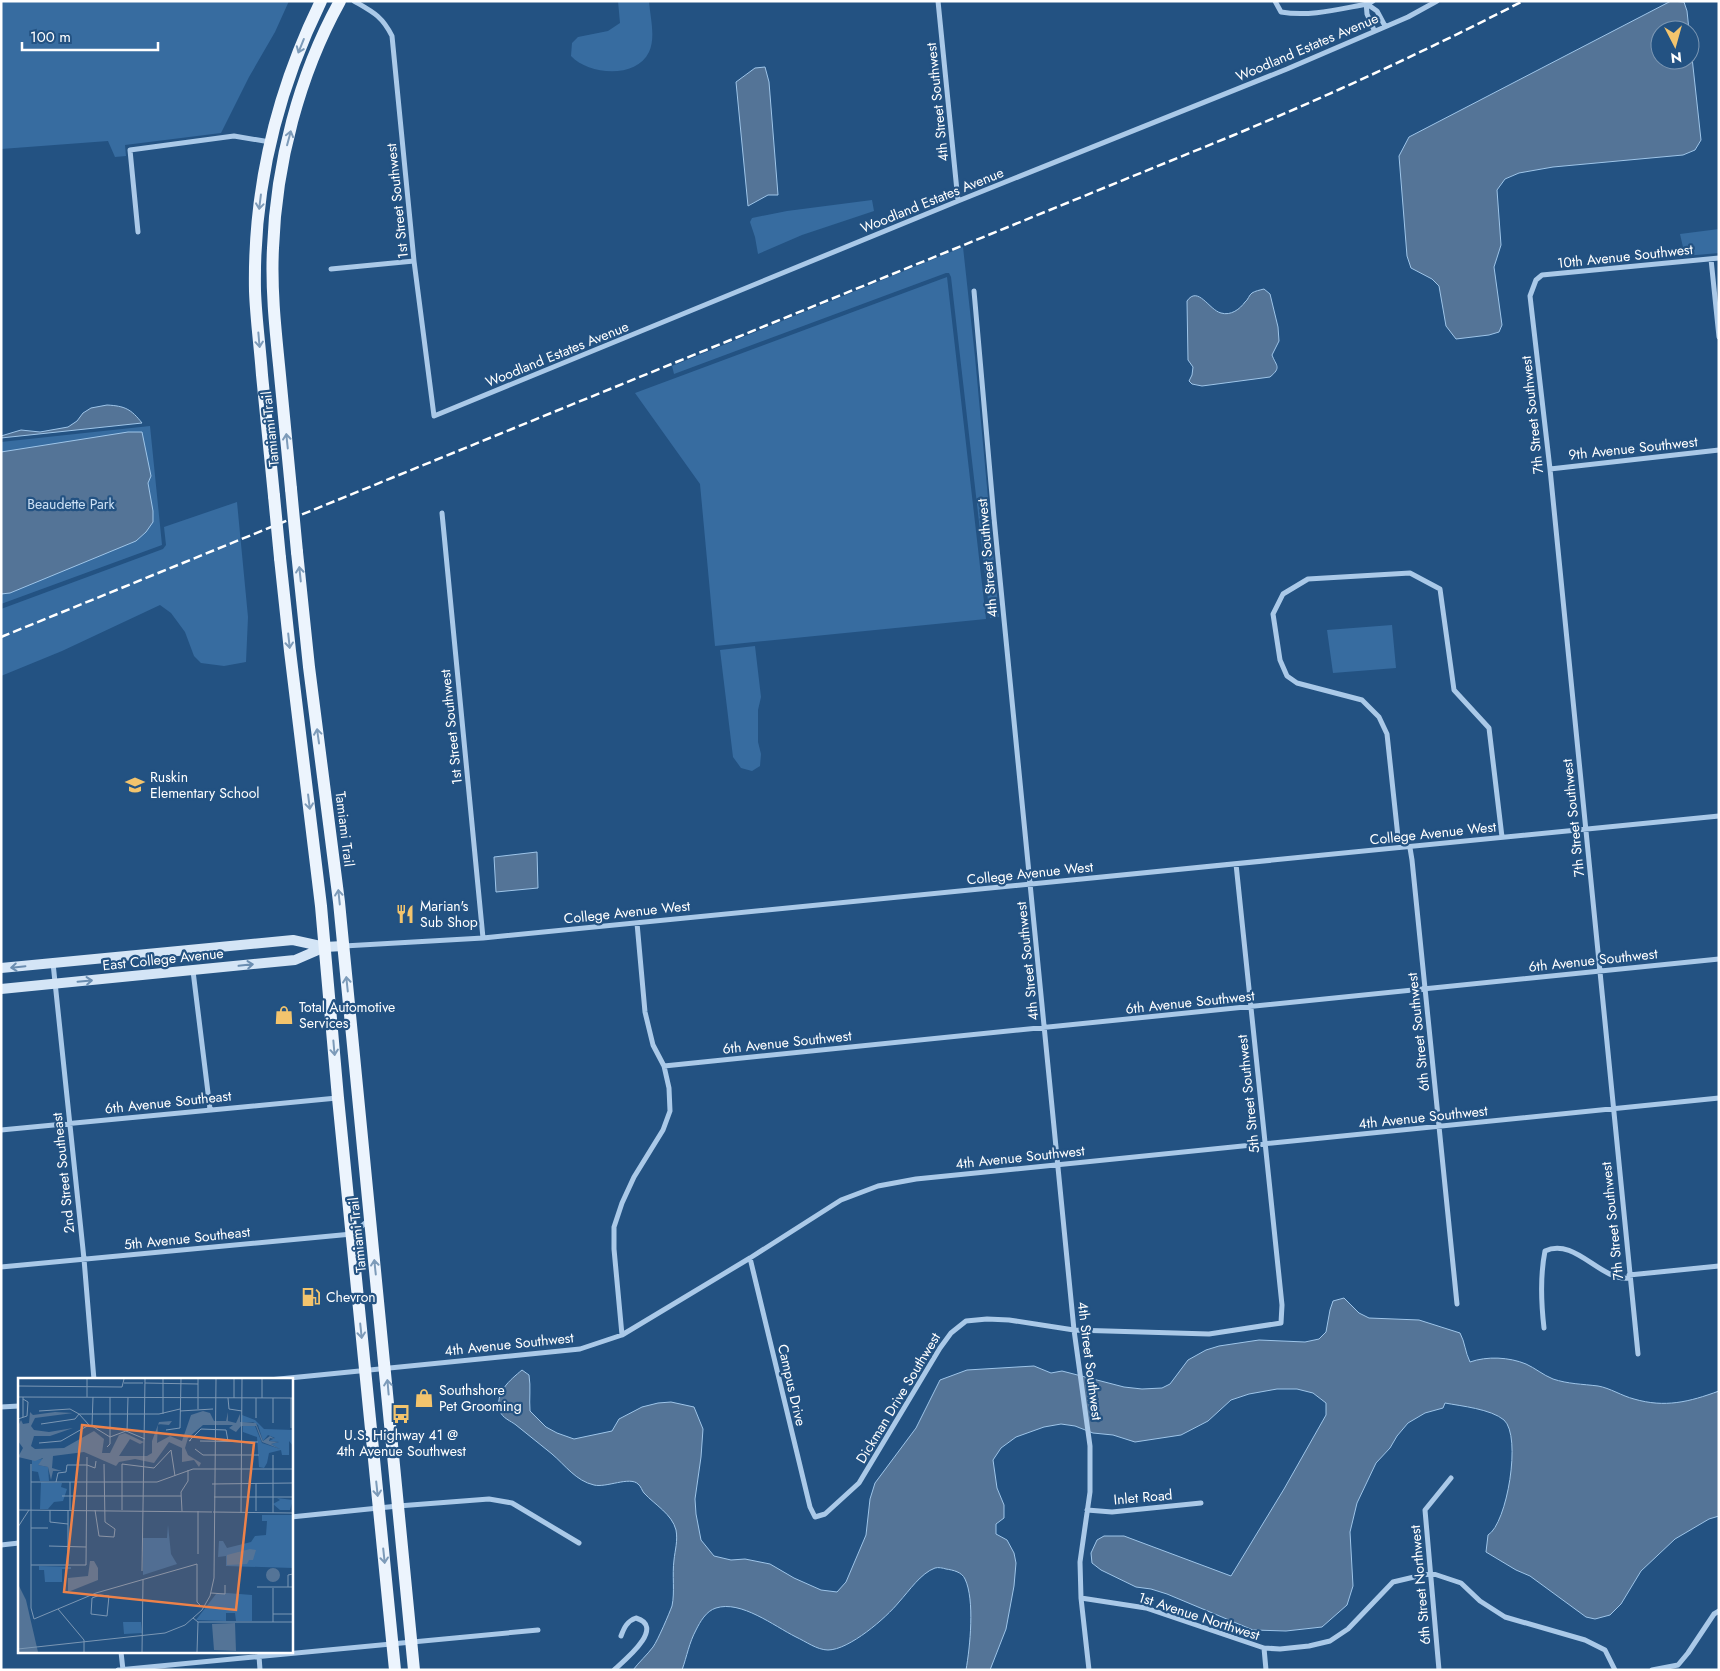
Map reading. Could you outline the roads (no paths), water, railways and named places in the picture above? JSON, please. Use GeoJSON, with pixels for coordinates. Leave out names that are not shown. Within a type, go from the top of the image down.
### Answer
{"type":"FeatureCollection","features":[{"type":"Feature","properties":{"kind":"main road","name":"Tamiami Trail"},"geometry":{"type":"LineString","coordinates":[[321,1],[292,68],[279,106],[270,142],[258,215],[256,292],[280,558],[316,853],[338,1098],[395,1670]]}},
{"type":"Feature","properties":{"kind":"main road","name":"Tamiami Trail"},"geometry":{"type":"LineString","coordinates":[[340,1],[320,44],[296,110],[287,145],[275,217],[273,249],[275,317],[310,676],[333,847],[386,1368],[414,1670]]}},
{"type":"Feature","properties":{"kind":"main road","name":"East College Avenue"},"geometry":{"type":"LineString","coordinates":[[1,968],[293,940],[325,947],[343,946]]}},
{"type":"Feature","properties":{"kind":"main road","name":"East College Avenue"},"geometry":{"type":"LineString","coordinates":[[1,989],[295,960],[325,947]]}},
{"type":"Feature","properties":{"kind":"main road"},"geometry":{"type":"LineString","coordinates":[[338,1098],[345,1099],[360,1117]]}},
{"type":"Feature","properties":{"kind":"street","name":"1st Street Southwest"},"geometry":{"type":"LineString","coordinates":[[354,1],[378,15],[387,25],[392,36],[414,261],[434,416]]}},
{"type":"Feature","properties":{"kind":"street","name":"4th Street Southwest"},"geometry":{"type":"LineString","coordinates":[[938,1],[958,201]]}},
{"type":"Feature","properties":{"kind":"street"},"geometry":{"type":"LineString","coordinates":[[1275,1],[1281,12],[1294,14],[1324,12],[1369,2]]}},
{"type":"Feature","properties":{"kind":"street","name":"Woodland Estates Avenue"},"geometry":{"type":"LineString","coordinates":[[434,416],[958,201],[1278,73],[1374,30],[1408,17],[1437,1]]}},
{"type":"Feature","properties":{"kind":"street"},"geometry":{"type":"LineString","coordinates":[[1369,2],[1377,11],[1385,26]]}},
{"type":"Feature","properties":{"kind":"street"},"geometry":{"type":"LineString","coordinates":[[1369,2],[1367,14],[1374,30]]}},
{"type":"Feature","properties":{"kind":"street"},"geometry":{"type":"LineString","coordinates":[[138,232],[130,150],[234,136],[270,142]]}},
{"type":"Feature","properties":{"kind":"street","name":"10th Avenue Southwest"},"geometry":{"type":"LineString","coordinates":[[1536,280],[1542,275],[1719,258]]}},
{"type":"Feature","properties":{"kind":"street"},"geometry":{"type":"LineString","coordinates":[[1711,259],[1719,337]]}},
{"type":"Feature","properties":{"kind":"street"},"geometry":{"type":"LineString","coordinates":[[331,269],[414,261]]}},
{"type":"Feature","properties":{"kind":"street","name":"7th Street Southwest"},"geometry":{"type":"LineString","coordinates":[[1536,280],[1530,296],[1550,469],[1612,1110],[1638,1354]]}},
{"type":"Feature","properties":{"kind":"street","name":"4th Street Southwest"},"geometry":{"type":"LineString","coordinates":[[974,291],[994,518],[1074,1330],[1090,1446],[1090,1492],[1080,1562],[1081,1598],[1089,1670]]}},
{"type":"Feature","properties":{"kind":"street","name":"9th Avenue Southwest"},"geometry":{"type":"LineString","coordinates":[[1550,469],[1719,450]]}},
{"type":"Feature","properties":{"kind":"street","name":"1st Street Southwest"},"geometry":{"type":"LineString","coordinates":[[442,513],[483,938]]}},
{"type":"Feature","properties":{"kind":"street"},"geometry":{"type":"LineString","coordinates":[[1410,848],[1398,836],[1387,734],[1379,717],[1362,700],[1297,683],[1287,676],[1280,660],[1273,614],[1283,594],[1308,579],[1410,573],[1440,589],[1454,690],[1489,728],[1502,837]]}},
{"type":"Feature","properties":{"kind":"street","name":"College Avenue West"},"geometry":{"type":"LineString","coordinates":[[343,946],[483,938],[1719,816]]}},
{"type":"Feature","properties":{"kind":"street","name":"6th Street Southwest"},"geometry":{"type":"LineString","coordinates":[[1410,848],[1457,1304]]}},
{"type":"Feature","properties":{"kind":"street","name":"5th Street Southwest"},"geometry":{"type":"LineString","coordinates":[[1236,864],[1282,1305],[1281,1323]]}},
{"type":"Feature","properties":{"kind":"street"},"geometry":{"type":"LineString","coordinates":[[622,1335],[614,1249],[614,1227],[634,1177],[663,1130],[670,1111],[669,1088],[664,1066],[653,1045],[645,1012],[637,923]]}},
{"type":"Feature","properties":{"kind":"street","name":"6th Avenue Southwest"},"geometry":{"type":"LineString","coordinates":[[664,1066],[1719,959]]}},
{"type":"Feature","properties":{"kind":"street","name":"2nd Street Southeast"},"geometry":{"type":"LineString","coordinates":[[53,963],[84,1259],[94,1378]]}},
{"type":"Feature","properties":{"kind":"street"},"geometry":{"type":"LineString","coordinates":[[193,971],[210,1109]]}},
{"type":"Feature","properties":{"kind":"street","name":"6th Avenue Southeast"},"geometry":{"type":"LineString","coordinates":[[1,1130],[338,1098]]}},
{"type":"Feature","properties":{"kind":"street","name":"4th Avenue Southwest"},"geometry":{"type":"LineString","coordinates":[[288,1378],[580,1349],[622,1335],[842,1200],[878,1186],[916,1179],[1058,1164],[1719,1098]]}},
{"type":"Feature","properties":{"kind":"street"},"geometry":{"type":"LineString","coordinates":[[352,1234],[370,1220]]}},
{"type":"Feature","properties":{"kind":"street","name":"5th Avenue Southeast"},"geometry":{"type":"LineString","coordinates":[[1,1267],[352,1234]]}},
{"type":"Feature","properties":{"kind":"street"},"geometry":{"type":"LineString","coordinates":[[1544,1328],[1541,1304],[1543,1264],[1545,1251],[1551,1248],[1563,1249],[1582,1257],[1618,1277],[1719,1266]]}},
{"type":"Feature","properties":{"kind":"street","name":"Campus Drive"},"geometry":{"type":"LineString","coordinates":[[750,1258],[810,1507],[815,1517]]}},
{"type":"Feature","properties":{"kind":"street","name":"Dickman Drive Southwest"},"geometry":{"type":"LineString","coordinates":[[815,1517],[826,1514],[859,1483],[940,1348],[951,1333],[966,1320],[1009,1320],[1074,1330],[1209,1334],[1281,1323]]}},
{"type":"Feature","properties":{"kind":"street"},"geometry":{"type":"LineString","coordinates":[[1,1407],[18,1406]]}},
{"type":"Feature","properties":{"kind":"street","name":"6th Street Northwest"},"geometry":{"type":"LineString","coordinates":[[1439,1670],[1425,1510],[1451,1478]]}},
{"type":"Feature","properties":{"kind":"street"},"geometry":{"type":"LineString","coordinates":[[292,1517],[489,1499],[512,1503],[579,1542]]}},
{"type":"Feature","properties":{"kind":"street","name":"Inlet Road"},"geometry":{"type":"LineString","coordinates":[[1087,1510],[1112,1512],[1201,1503]]}},
{"type":"Feature","properties":{"kind":"street"},"geometry":{"type":"LineString","coordinates":[[1,1545],[18,1543]]}},
{"type":"Feature","properties":{"kind":"street"},"geometry":{"type":"LineString","coordinates":[[1431,1573],[1461,1583],[1480,1602],[1505,1617],[1585,1640],[1605,1650],[1615,1670]]}},
{"type":"Feature","properties":{"kind":"street","name":"1st Avenue Northwest"},"geometry":{"type":"LineString","coordinates":[[1081,1598],[1146,1608],[1264,1648],[1280,1649],[1309,1646],[1330,1640],[1348,1629],[1393,1582],[1431,1573]]}},
{"type":"Feature","properties":{"kind":"street"},"geometry":{"type":"LineString","coordinates":[[1652,1670],[1678,1665],[1714,1614],[1719,1611]]}},
{"type":"Feature","properties":{"kind":"street"},"geometry":{"type":"LineString","coordinates":[[614,1670],[642,1640],[647,1632],[647,1625],[642,1620],[636,1618],[630,1620],[621,1636]]}},
{"type":"Feature","properties":{"kind":"street"},"geometry":{"type":"LineString","coordinates":[[292,1653],[538,1630]]}},
{"type":"Feature","properties":{"kind":"street"},"geometry":{"type":"LineString","coordinates":[[1264,1648],[1266,1670]]}},
{"type":"Feature","properties":{"kind":"street"},"geometry":{"type":"LineString","coordinates":[[121,1654],[123,1670]]}},
{"type":"Feature","properties":{"kind":"street"},"geometry":{"type":"LineString","coordinates":[[118,1670],[281,1654]]}},
{"type":"Feature","properties":{"kind":"street"},"geometry":{"type":"LineString","coordinates":[[259,1656],[260,1670]]}},
{"type":"Feature","properties":{"kind":"railway"},"geometry":{"type":"LineString","coordinates":[[1,637],[1234,135],[1380,71],[1523,1]]}},
{"type":"Feature","properties":{"kind":"place","name":"Ruskin Elementary School"},"geometry":{"type":"Point","coordinates":[135,785]}},
{"type":"Feature","properties":{"kind":"place","name":"Marian's Sub Shop"},"geometry":{"type":"Point","coordinates":[405,914]}},
{"type":"Feature","properties":{"kind":"place","name":"Total Automotive Services"},"geometry":{"type":"Point","coordinates":[284,1015]}},
{"type":"Feature","properties":{"kind":"place","name":"Chevron"},"geometry":{"type":"Point","coordinates":[311,1297]}},
{"type":"Feature","properties":{"kind":"place","name":"Southshore Pet Grooming"},"geometry":{"type":"Point","coordinates":[424,1398]}},
{"type":"Feature","properties":{"kind":"place","name":"U.S. Highway 41 @ 4th Avenue Southwest"},"geometry":{"type":"Point","coordinates":[401,1414]}},
{"type":"Feature","properties":{"kind":"park label","name":"Beaudette Park"},"geometry":{"type":"Point","coordinates":[71,504]}}]}
